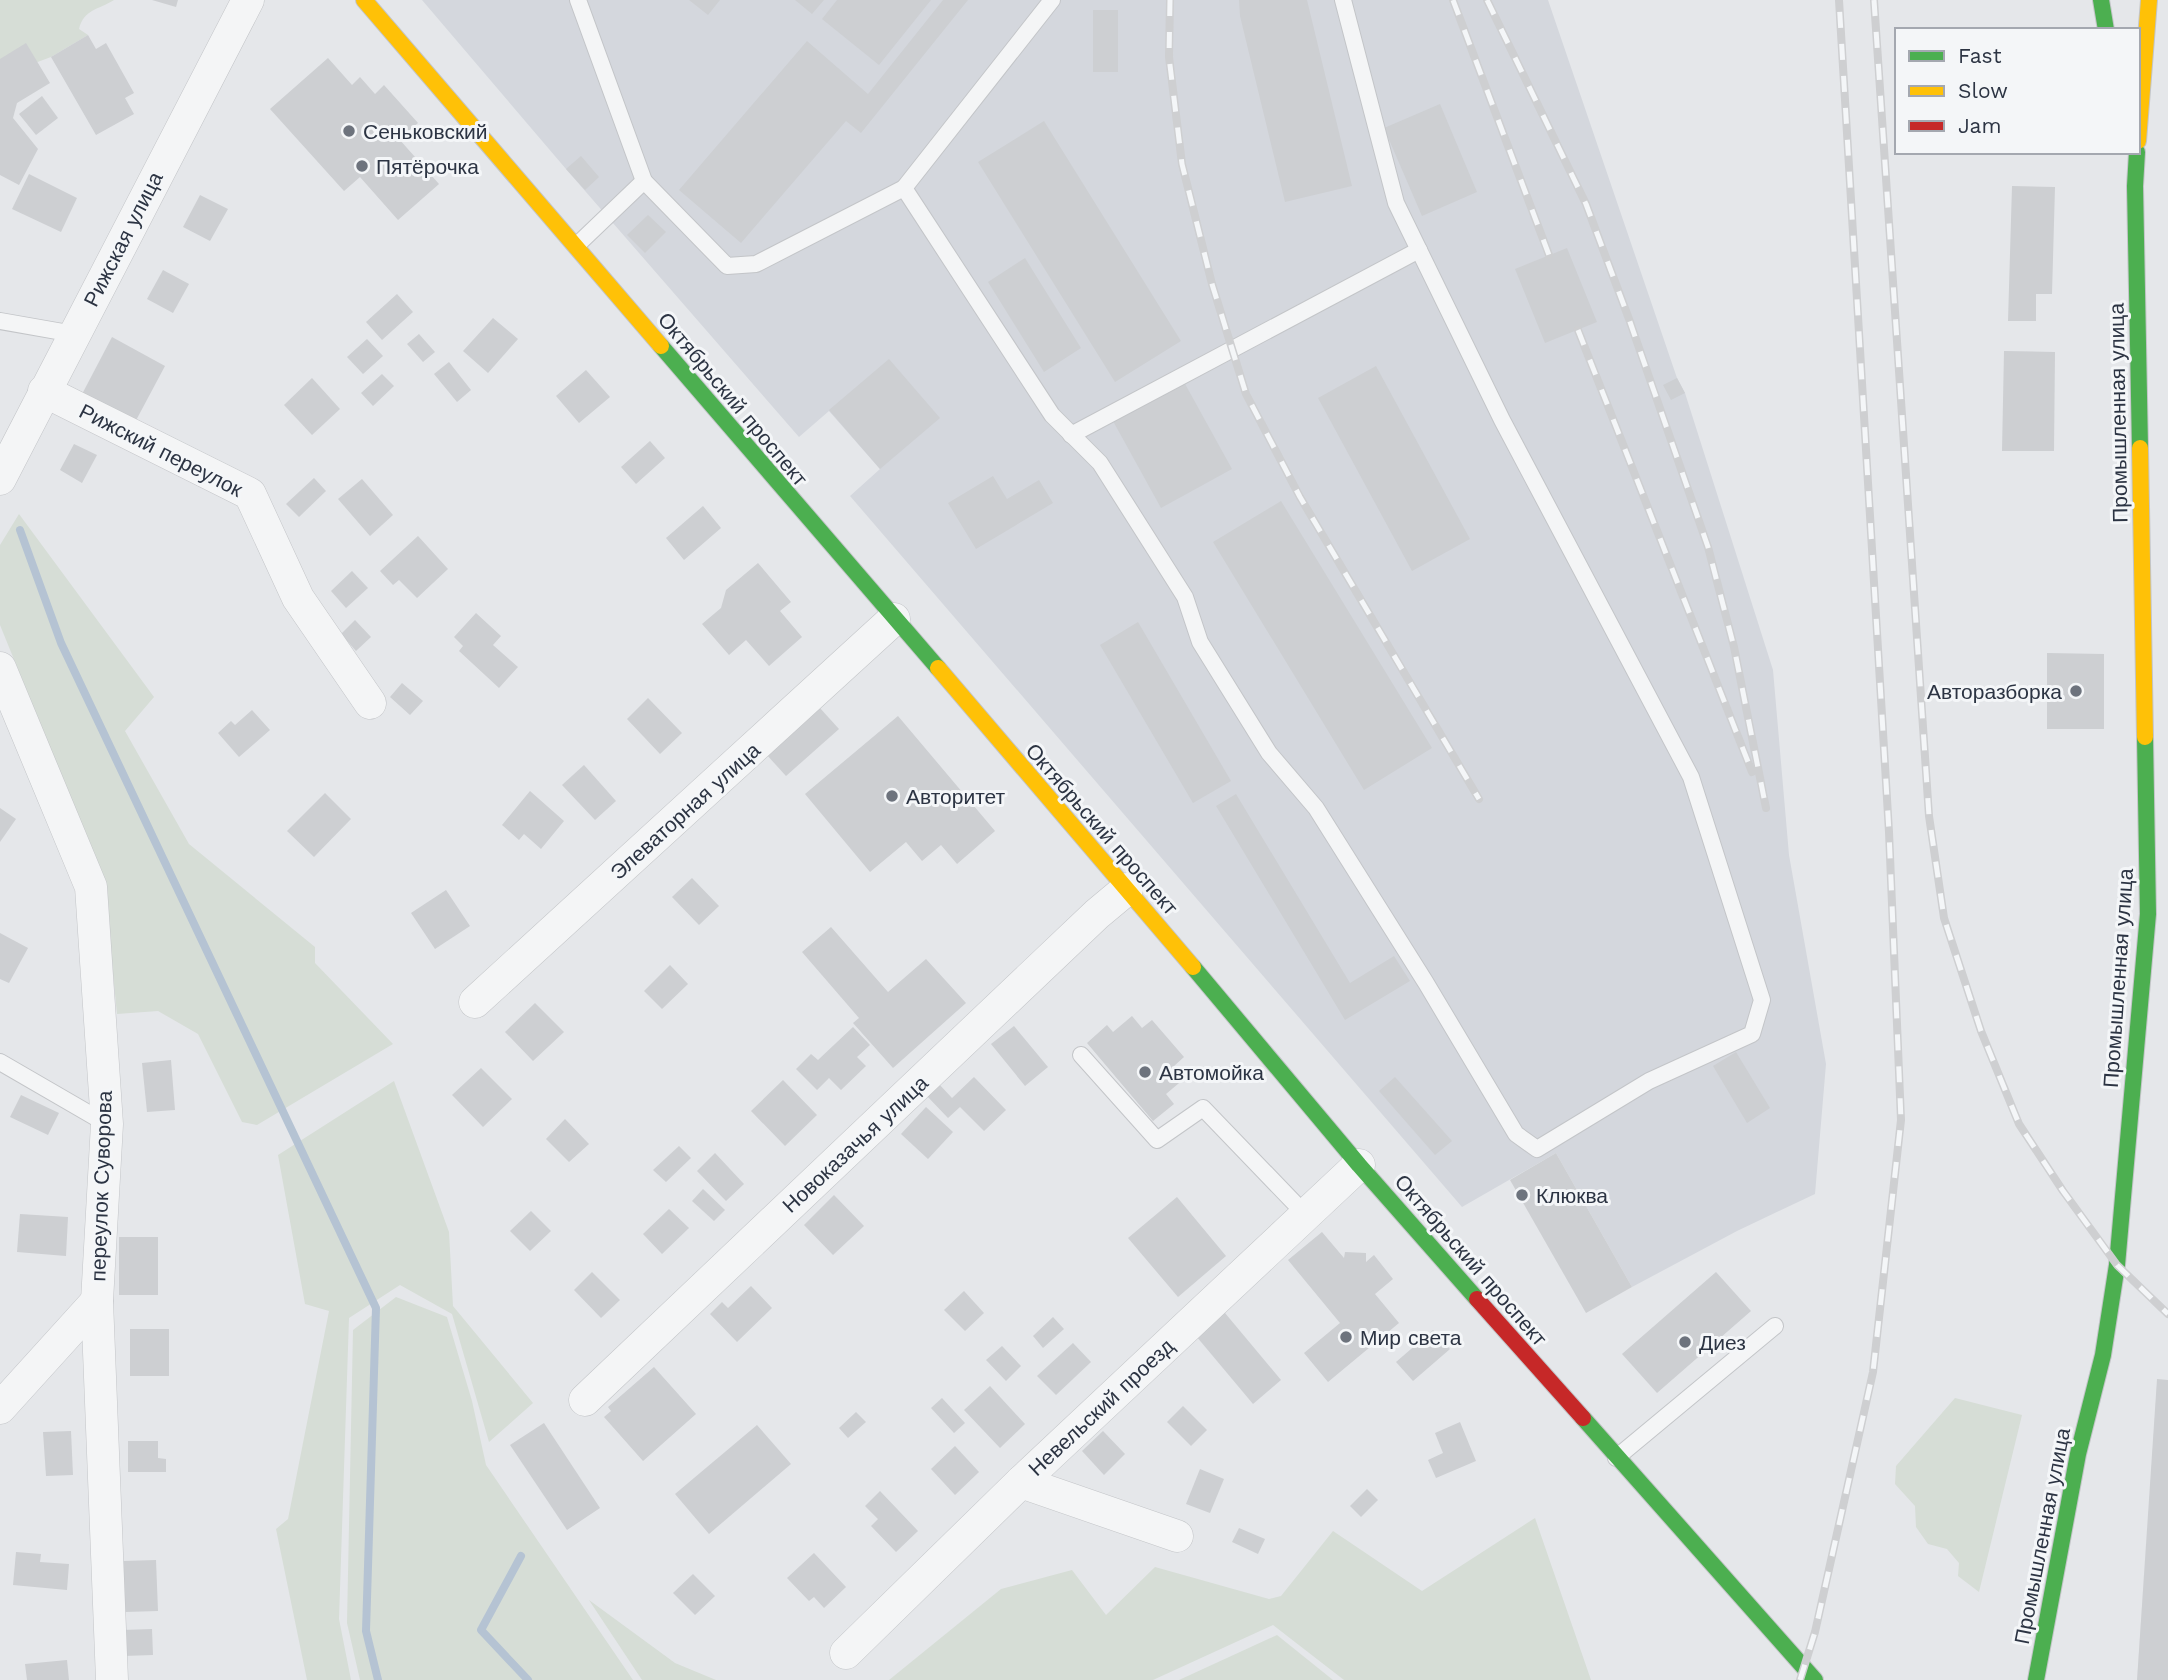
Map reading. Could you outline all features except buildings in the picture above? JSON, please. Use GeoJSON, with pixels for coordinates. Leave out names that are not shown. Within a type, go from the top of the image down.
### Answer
{"type":"FeatureCollection","features":[{"type":"Feature","properties":{"kind":"main road","name":"Октябрьский проспект"},"geometry":{"type":"LineString","coordinates":[[364,0],[1359,1165],[1815,1680]]}},
{"type":"Feature","properties":{"kind":"main road"},"geometry":{"type":"LineString","coordinates":[[2101,0],[2106,28]]}},
{"type":"Feature","properties":{"kind":"main road"},"geometry":{"type":"LineString","coordinates":[[2140,115],[2149,0]]}},
{"type":"Feature","properties":{"kind":"main road"},"geometry":{"type":"LineString","coordinates":[[2128,154],[2135,186]]}},
{"type":"Feature","properties":{"kind":"main road"},"geometry":{"type":"LineString","coordinates":[[2135,186],[2137,154]]}},
{"type":"Feature","properties":{"kind":"main road","name":"Промышленная улица"},"geometry":{"type":"LineString","coordinates":[[2036,1680],[2078,1454],[2103,1355],[2117,1265],[2148,914],[2135,186]]}},
{"type":"Feature","properties":{"kind":"street","name":"Рижская улица"},"geometry":{"type":"LineString","coordinates":[[0,479],[247,0]]}},
{"type":"Feature","properties":{"kind":"street","name":"Рижский переулок"},"geometry":{"type":"LineString","coordinates":[[44,391],[250,494],[298,598],[370,703]]}},
{"type":"Feature","properties":{"kind":"street","name":"Элеваторная улица"},"geometry":{"type":"LineString","coordinates":[[475,1002],[894,619]]}},
{"type":"Feature","properties":{"kind":"street","name":"переулок Суворова"},"geometry":{"type":"LineString","coordinates":[[0,668],[91,887],[107,1124],[97,1301],[112,1680]]}},
{"type":"Feature","properties":{"kind":"street","name":"Новоказачья улица"},"geometry":{"type":"LineString","coordinates":[[585,1399],[1126,889]]}},
{"type":"Feature","properties":{"kind":"street","name":"Невельский проезд"},"geometry":{"type":"LineString","coordinates":[[846,1653],[1021,1482],[1359,1165]]}},
{"type":"Feature","properties":{"kind":"street"},"geometry":{"type":"LineString","coordinates":[[0,1408],[97,1301]]}},
{"type":"Feature","properties":{"kind":"street"},"geometry":{"type":"LineString","coordinates":[[1021,1482],[1177,1536]]}},
{"type":"Feature","properties":{"kind":"lane"},"geometry":{"type":"LineString","coordinates":[[578,0],[644,181],[727,266],[756,264],[904,188],[1052,0]]}},
{"type":"Feature","properties":{"kind":"lane"},"geometry":{"type":"LineString","coordinates":[[904,188],[1052,415],[1100,463],[1185,597],[1200,642],[1269,753],[1316,808],[1426,983],[1516,1134],[1537,1149],[1649,1081],[1752,1034],[1762,1000],[1691,777],[1502,419],[1396,203],[1343,0]]}},
{"type":"Feature","properties":{"kind":"lane"},"geometry":{"type":"LineString","coordinates":[[576,247],[644,181]]}},
{"type":"Feature","properties":{"kind":"lane"},"geometry":{"type":"LineString","coordinates":[[1071,435],[1419,250]]}},
{"type":"Feature","properties":{"kind":"lane"},"geometry":{"type":"LineString","coordinates":[[0,321],[74,334]]}},
{"type":"Feature","properties":{"kind":"lane"},"geometry":{"type":"LineString","coordinates":[[1081,1055],[1157,1140],[1203,1108],[1306,1215]]}},
{"type":"Feature","properties":{"kind":"lane"},"geometry":{"type":"LineString","coordinates":[[0,1062],[107,1124]]}},
{"type":"Feature","properties":{"kind":"lane"},"geometry":{"type":"LineString","coordinates":[[1616,1458],[1775,1326]]}},
{"type":"Feature","properties":{"kind":"shaded area"},"geometry":{"type":"Polygon","coordinates":[[[0,0],[114,0],[84,17],[79,29],[88,35],[51,57],[0,76],[0,0]]]}},
{"type":"Feature","properties":{"kind":"shaded area"},"geometry":{"type":"Polygon","coordinates":[[[422,0],[1548,0],[1677,378],[1685,393],[1773,670],[1789,855],[1826,1064],[1815,1194],[1737,1231],[1632,1287],[1556,1153],[1462,1207],[850,496],[880,469],[829,411],[799,437],[422,0]]]}},
{"type":"Feature","properties":{"kind":"shaded area"},"geometry":{"type":"Polygon","coordinates":[[[19,514],[154,697],[125,731],[189,844],[315,947],[315,963],[393,1044],[257,1125],[242,1122],[198,1034],[158,1011],[117,1014],[104,881],[0,625],[0,545],[19,514]]]}},
{"type":"Feature","properties":{"kind":"shaded area"},"geometry":{"type":"Polygon","coordinates":[[[394,1081],[449,1232],[453,1306],[533,1403],[489,1442],[452,1314],[400,1285],[349,1318],[339,1619],[351,1680],[307,1680],[276,1529],[288,1519],[329,1311],[305,1304],[278,1155],[394,1081]]]}},
{"type":"Feature","properties":{"kind":"shaded area"},"geometry":{"type":"Polygon","coordinates":[[[396,1297],[447,1317],[472,1401],[486,1465],[633,1680],[360,1680],[347,1623],[353,1330],[396,1297]]]}},
{"type":"Feature","properties":{"kind":"shaded area"},"geometry":{"type":"Polygon","coordinates":[[[1955,1398],[2022,1415],[1979,1592],[1958,1576],[1959,1563],[1947,1549],[1928,1544],[1916,1527],[1915,1506],[1895,1484],[1896,1466],[1955,1398]]]}},
{"type":"Feature","properties":{"kind":"shaded area"},"geometry":{"type":"Polygon","coordinates":[[[1535,1518],[1591,1680],[1344,1680],[1273,1625],[1153,1680],[889,1680],[1001,1589],[1072,1570],[1106,1615],[1155,1567],[1269,1599],[1281,1596],[1333,1531],[1422,1591],[1535,1518]]]}},
{"type":"Feature","properties":{"kind":"shaded area"},"geometry":{"type":"Polygon","coordinates":[[[589,1600],[675,1663],[716,1680],[642,1680],[589,1600]]]}},
{"type":"Feature","properties":{"kind":"shaded area"},"geometry":{"type":"Polygon","coordinates":[[[1277,1635],[1333,1680],[1179,1680],[1277,1635]]]}},
{"type":"Feature","properties":{"kind":"waterway"},"geometry":{"type":"LineString","coordinates":[[20,530],[61,643],[376,1308],[366,1631],[378,1680]]}},
{"type":"Feature","properties":{"kind":"waterway"},"geometry":{"type":"LineString","coordinates":[[521,1556],[481,1630],[528,1680]]}},
{"type":"Feature","properties":{"kind":"railway"},"geometry":{"type":"LineString","coordinates":[[1170,0],[1169,57],[1182,164],[1212,284],[1246,394],[1300,497],[1479,799]]}},
{"type":"Feature","properties":{"kind":"railway"},"geometry":{"type":"LineString","coordinates":[[1453,0],[1549,255]]}},
{"type":"Feature","properties":{"kind":"railway"},"geometry":{"type":"LineString","coordinates":[[1487,0],[1586,204],[1708,547],[1734,647],[1766,808]]}},
{"type":"Feature","properties":{"kind":"railway"},"geometry":{"type":"LineString","coordinates":[[1800,1680],[1815,1632],[1873,1372],[1901,1120],[1889,832],[1839,0]]}},
{"type":"Feature","properties":{"kind":"railway"},"geometry":{"type":"LineString","coordinates":[[1874,0],[1929,816],[1944,918],[1981,1031],[2019,1124],[2063,1191],[2117,1265],[2168,1314]]}},
{"type":"Feature","properties":{"kind":"railway"},"geometry":{"type":"LineString","coordinates":[[1578,330],[1752,772]]}},
{"type":"Feature","properties":{"kind":"traffic: fast"},"geometry":{"type":"LineString","coordinates":[[2101,0],[2106,28]]}},
{"type":"Feature","properties":{"kind":"traffic: fast"},"geometry":{"type":"LineString","coordinates":[[2137,154],[2135,186],[2140,448]]}},
{"type":"Feature","properties":{"kind":"traffic: fast"},"geometry":{"type":"LineString","coordinates":[[661,346],[938,668]]}},
{"type":"Feature","properties":{"kind":"traffic: fast"},"geometry":{"type":"LineString","coordinates":[[2036,1680],[2078,1454],[2103,1355],[2117,1265],[2148,914],[2145,737]]}},
{"type":"Feature","properties":{"kind":"traffic: fast"},"geometry":{"type":"LineString","coordinates":[[1193,967],[1359,1165],[1477,1299]]}},
{"type":"Feature","properties":{"kind":"traffic: fast"},"geometry":{"type":"LineString","coordinates":[[1583,1418],[1815,1680]]}},
{"type":"Feature","properties":{"kind":"traffic: slow"},"geometry":{"type":"LineString","coordinates":[[364,0],[661,346]]}},
{"type":"Feature","properties":{"kind":"traffic: slow"},"geometry":{"type":"LineString","coordinates":[[2140,115],[2149,0]]}},
{"type":"Feature","properties":{"kind":"traffic: slow"},"geometry":{"type":"LineString","coordinates":[[2140,448],[2145,737]]}},
{"type":"Feature","properties":{"kind":"traffic: slow"},"geometry":{"type":"LineString","coordinates":[[938,668],[1193,967]]}},
{"type":"Feature","properties":{"kind":"traffic: jam"},"geometry":{"type":"LineString","coordinates":[[1477,1299],[1583,1418]]}},
{"type":"Feature","properties":{"kind":"place","name":"Сеньковский"},"geometry":{"type":"Point","coordinates":[349,131]}},
{"type":"Feature","properties":{"kind":"place","name":"Пятёрочка"},"geometry":{"type":"Point","coordinates":[362,166]}},
{"type":"Feature","properties":{"kind":"place","name":"Авторазборка"},"geometry":{"type":"Point","coordinates":[2076,691]}},
{"type":"Feature","properties":{"kind":"place","name":"Авторитет"},"geometry":{"type":"Point","coordinates":[892,796]}},
{"type":"Feature","properties":{"kind":"place","name":"Автомойка"},"geometry":{"type":"Point","coordinates":[1145,1072]}},
{"type":"Feature","properties":{"kind":"place","name":"Клюква"},"geometry":{"type":"Point","coordinates":[1522,1195]}},
{"type":"Feature","properties":{"kind":"place","name":"Мир света"},"geometry":{"type":"Point","coordinates":[1346,1337]}},
{"type":"Feature","properties":{"kind":"place","name":"Диез"},"geometry":{"type":"Point","coordinates":[1685,1342]}}]}
